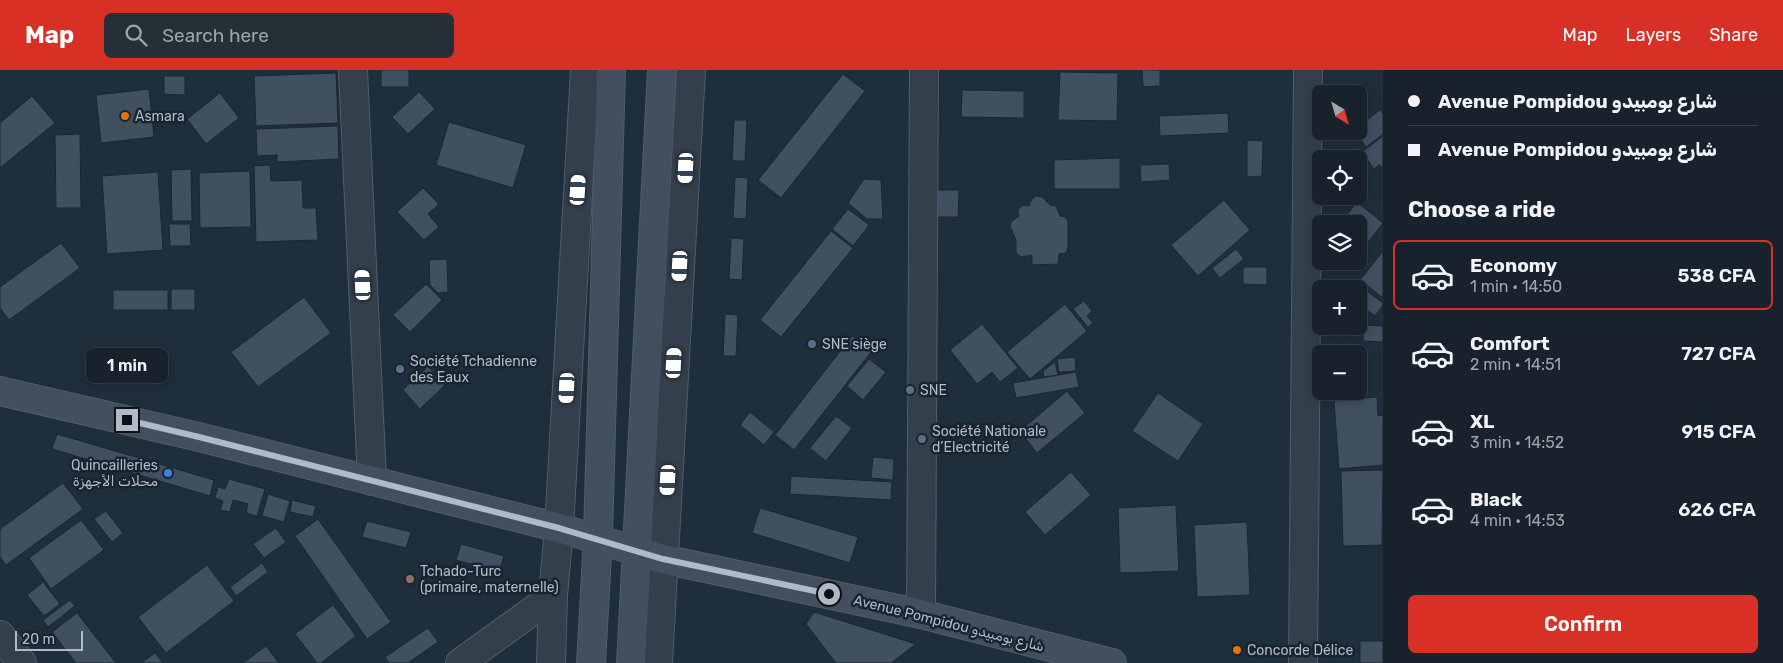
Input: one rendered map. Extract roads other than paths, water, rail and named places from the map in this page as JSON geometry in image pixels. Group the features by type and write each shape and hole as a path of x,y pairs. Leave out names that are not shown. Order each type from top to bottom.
{"main road":[{"path":"591,663 598,538 611,70"},
{"path":"630,663 662,70"},
{"name":"Avenue Pompidou شارع بومبيدو","path":"0,391 199,437 559,528 598,538 663,559 921,614 1105,662"}],"street":[{"path":"354,70 372,481"},
{"path":"551,663 553,596 559,528 585,70"},
{"path":"658,663 691,70"},
{"path":"921,614 924,70"},
{"path":"1302,663 1308,70"},
{"path":"460,663 553,596"},
{"path":"0,635 22,663"}],"place":[{"name":"Asmara","path":"125,116"},
{"name":"SNE siège","path":"812,344"},
{"name":"Société Tchadienne des Eaux","path":"400,369"},
{"name":"SNE","path":"910,390"},
{"name":"Société Nationale d’Electricité","path":"922,439"},
{"name":"Quincailleries محلات الأجهزة","path":"168,473"},
{"name":"Tchado-Turc (primaire, maternelle)","path":"410,579"},
{"name":"Concorde Délice","path":"1237,650"}]}
